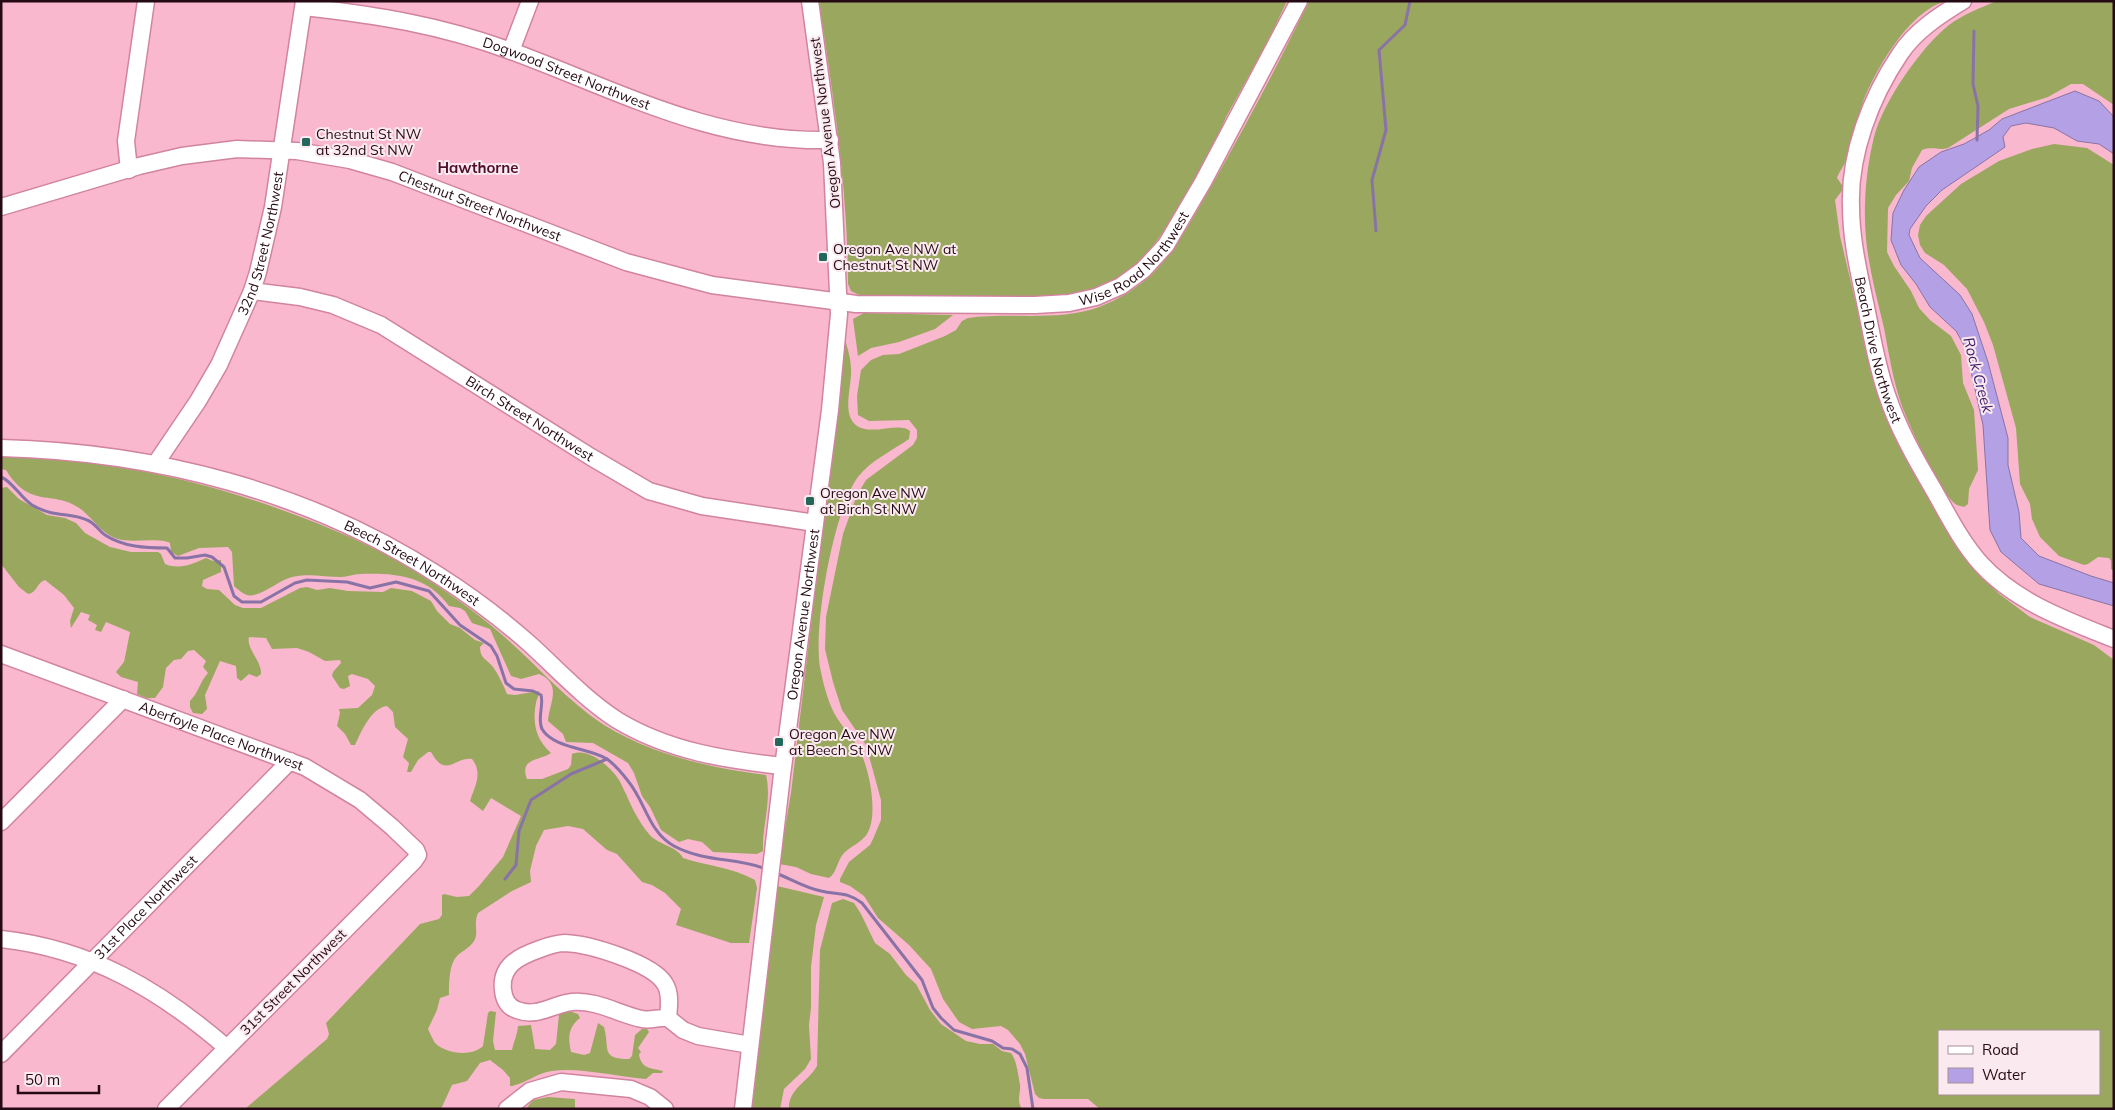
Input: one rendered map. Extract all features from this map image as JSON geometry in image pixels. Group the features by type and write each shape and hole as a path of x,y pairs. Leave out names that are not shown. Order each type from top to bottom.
{"street":[{"path":"129,170 126,141 146,1"},
{"path":"511,51 530,1"},
{"name":"Oregon Avenue Northwest","path":"743,1109 783,766 835,369 839,302 836,211 830,140 810,1"},
{"name":"Wise Road Northwest","path":"839,302 856,304 1052,305 1096,297 1126,283 1150,262 1176,231 1299,1"},
{"name":"Beach Drive Northwest","path":"1963,1 1933,19 1900,53 1874,100 1860,138 1853,168 1850,205 1854,251 1874,346 1887,395 1908,445 1960,535 1980,563 1999,581 2024,598 2061,617 2114,639"},
{"name":"Dogwood Street Northwest","path":"304,4 373,14 462,34 511,51 638,102 697,122 755,135 830,140"},
{"name":"32nd Street Northwest","path":"156,463 212,377 231,340 252,291 268,235 304,4"},
{"name":"Chestnut Street Northwest","path":"1,207 129,170 196,154 237,149 281,150 325,155 385,169 592,250 656,272 728,288 839,302"},
{"name":"Birch Street Northwest","path":"252,291 300,297 333,305 381,325 591,457 649,491 702,506 816,523"},
{"name":"Beech Street Northwest","path":"1,448 71,451 156,463 208,475 265,493 336,520 396,549 440,576 529,644 598,706 629,726 691,752 783,766"},
{"name":"Aberfoyle Place Northwest","path":"1,654 312,770 351,793 392,827 416,850 418,855"},
{"path":"1,822 123,699"},
{"name":"31st Place Northwest","path":"1,1054 94,962 290,761"},
{"name":"31st Street Northwest","path":"166,1109 418,855"},
{"path":"1,939 51,947 94,962 139,983 165,999 227,1048"},
{"path":"668,1018 668,992 664,982 658,976 620,956 582,945 558,944 523,955 513,962 504,977 502,988 506,1002 511,1007 523,1012 536,1012 565,1004 584,1002 607,1007 642,1019 668,1018 683,1030 698,1036 750,1045"},
{"path":"508,1109 530,1091 561,1082 636,1091 650,1097 664,1109"}],"green space":[{"path":"819,1 1287,1 1267,43 1226,117 1215,143 1168,225 1151,249 1133,267 1117,279 1083,293 1049,297 872,297 859,295 851,291 848,284 843,177"},
{"path":"1309,1 1946,1 1932,7 1919,16 1895,43 1876,74 1863,102 1847,158 1837,178 1844,188 1835,200 1840,236 1873,377 1894,436 1921,486 1965,557 1998,593 2030,617 2094,645 2114,660 2114,1109 1100,1109 1088,1099 1039,1098 1035,1094 1025,1054 1020,1044 1008,1030 1001,1026 972,1029 959,1022 943,999 931,969 909,945 878,918 864,896 850,886 840,882 849,862 870,845 873,839 881,820 881,800 866,745 842,710 833,682 825,649 826,617 843,534 857,495 866,480 913,445 917,438 917,430 909,420 869,421 858,415 857,396 861,370 871,360 883,355 899,354 945,336 956,330 962,321 968,318 1083,312 1099,307 1128,293 1153,273 1185,231 1274,71"},
{"path":"1997,1 2114,1 2114,105 2083,84 2071,84 2048,97 2009,109 1948,148 1922,150 1912,168 1909,181 1896,195 1888,208 1887,252 1919,308 1930,320 1951,336 1961,355 1963,383 1974,410 1978,470 1969,489 1968,504 1964,507 1957,505 1950,499 1934,475 1911,428 1899,397 1869,261 1865,226 1866,188 1874,137 1886,108 1904,76 1927,47 1949,25"},
{"path":"2054,144 2087,148 2114,165 2114,571 2111,569 2109,558 2098,557 2084,565 2059,556 2040,537 2032,519 2030,504 2020,484 2016,428 1993,345 1984,322 1967,289 1944,265 1925,253 1920,245 1918,235 1920,225 1926,216 1961,184 1999,161 2032,149"},
{"path":"864,313 953,315 935,329 899,342 871,348 858,356 853,319"},
{"path":"845,340 851,366 848,408 852,421 863,429 900,427 910,431 909,439 875,461 858,477 849,493 841,515 827,572 819,630 821,672 827,696 834,713 857,745 863,757 869,779 872,804 871,826 867,834 844,853 834,873 829,878 811,874 796,867 779,864 791,793"},
{"path":"1,457 40,458 116,467 154,473 191,482 228,492 301,517 335,530 383,553 415,571 480,616 566,695 604,725 642,744 682,759 766,775 768,794 763,851 757,854 713,852 702,842 688,839 679,842 661,830 650,807 642,796 634,773 628,763 593,743 566,742 563,734 548,721 553,695 551,683 539,674 521,679 511,676 490,629 472,623 465,611 449,606 440,596 420,582 385,574 357,574 346,577 304,575 287,579 259,594 248,595 234,586 232,552 228,547 199,548 178,556 171,552 170,543 168,542 118,539 103,530 82,510 72,504 62,500 34,495 24,490 15,483 6,470 1,469"},
{"path":"7,487 19,499 47,515 65,518 76,523 85,533 110,547 131,552 158,552 161,554 165,564 171,566 191,564 206,558 213,561 221,560 221,572 203,580 202,586 207,589 219,590 235,605 243,608 261,608 300,588 307,587 317,590 330,588 348,591 383,592 391,588 412,591 431,601 437,611 450,624 460,628 475,640 484,643 480,647 481,654 495,670 507,694 515,695 539,691 535,710 536,731 542,743 551,753 528,764 525,772 527,779 542,779 568,769 571,765 572,754 578,752 591,755 608,767 617,777 633,810 653,838 676,851 683,858 728,869 755,880 757,888 749,943 731,943 676,925 681,909 665,893 652,885 642,882 617,854 607,850 583,829 568,826 544,830 536,846 530,871 531,882 512,891 478,913 475,939 454,960 450,974 449,995 440,998 437,1010 428,1029 435,1043 440,1047 452,1052 472,1052 483,1046 488,1013 490,1011 496,1012 493,1041 495,1050 512,1050 518,1026 531,1025 535,1049 550,1050 556,1044 560,1012 569,1011 578,1014 580,1018 571,1029 569,1042 571,1052 584,1055 590,1053 598,1023 604,1027 610,1055 620,1059 629,1059 632,1056 635,1035 642,1029 647,1029 649,1032 638,1048 641,1052 639,1054 640,1059 644,1065 663,1071 662,1073 653,1073 646,1079 587,1071 563,1070 541,1074 517,1085 510,1086 510,1078 490,1060 480,1063 467,1081 452,1085 441,1109 245,1109 327,1039 329,1034 326,1023 420,924 439,919 442,915 442,895 469,896 479,886 503,857 521,816 491,798 483,811 470,801 478,774 472,759 466,759 446,766 436,760 431,752 428,752 418,760 411,772 407,772 409,763 403,757 408,739 395,727 393,712 387,706 376,711 371,716 355,745 351,745 345,734 337,726 339,709 358,708 372,695 375,686 368,679 352,674 348,676 350,686 344,689 340,688 332,676 341,663 340,660 325,661 297,648 272,649 266,638 249,637 250,646 261,669 261,674 257,677 249,674 241,681 237,678 236,666 220,661 205,695 207,709 202,714 193,713 190,701 208,673 203,667 206,661 194,650 188,651 181,659 174,660 166,668 163,687 155,698 146,698 137,694 138,682 121,677 116,672 124,662 130,632 106,622 101,632 95,630 97,625 88,620 90,615 81,612 71,628 70,621 74,608 64,595 45,580 33,592 28,594 19,587 1,564 1,488"},
{"path":"777,886 824,897 816,925 811,967 809,1025 811,1059 805,1069 784,1089 780,1109 750,1109"},
{"path":"843,899 854,903 875,943 890,954 906,975 916,984 930,1010 941,1024 966,1041 993,1044 1002,1051 1011,1053 1018,1072 1020,1085 1019,1103 1022,1109 789,1109 795,1091 817,1066 820,950 832,903"},
{"path":"548,1097 575,1099 575,1109 526,1109 533,1100"}],"water":[{"name":"Rock Creek","path":"2075,91 2099,101 2114,117 2114,154 2099,144 2077,141 2054,128 2026,123 2011,126 2003,137 2005,147 1942,190 1926,206 1910,229 1909,235 1920,258 1960,295 1972,314 1988,362 2008,438 2008,465 2019,512 2021,538 2039,556 2114,583 2114,606 2039,584 2001,552 1990,530 1983,425 1969,354 1956,331 1930,307 1916,284 1901,265 1891,240 1893,213 1904,190 1919,167 1941,152 1964,144 1989,130 2002,119"}],"waterway":[{"path":"1376,231 1372,180 1386,130 1379,50 1405,25 1410,1"},
{"path":"1974,31 1973,84 1978,106 1977,140"},
{"path":"1,477 9,482 32,505 47,512 74,516 90,521 105,535 119,542 143,547 167,548 175,558 205,555 212,557 224,567 234,596 242,602 261,602 295,583 307,580 347,582 370,588 396,582 429,591 460,625 491,646 497,656 506,683 514,689 533,691 541,695 541,725 547,735 563,744 599,755 607,759 618,769 634,789 653,825 666,840 674,846 698,855 755,865 766,869"},
{"path":"505,879 516,865 519,831 531,800 571,774 607,759"},
{"path":"776,873 809,888 846,895 862,903 922,980 933,1008 941,1018 954,1030 992,1041 1003,1048 1012,1049 1020,1054 1027,1068 1033,1109"}],"place":[{"name":"Chestnut St NW at 32nd St NW","path":"306,142"},
{"name":"Oregon Ave NW at Chestnut St NW","path":"823,257"},
{"name":"Oregon Ave NW at Birch St NW","path":"810,501"},
{"name":"Oregon Ave NW at Beech St NW","path":"779,742"}],"district":[{"name":"Hawthorne","path":"478,168"}]}
